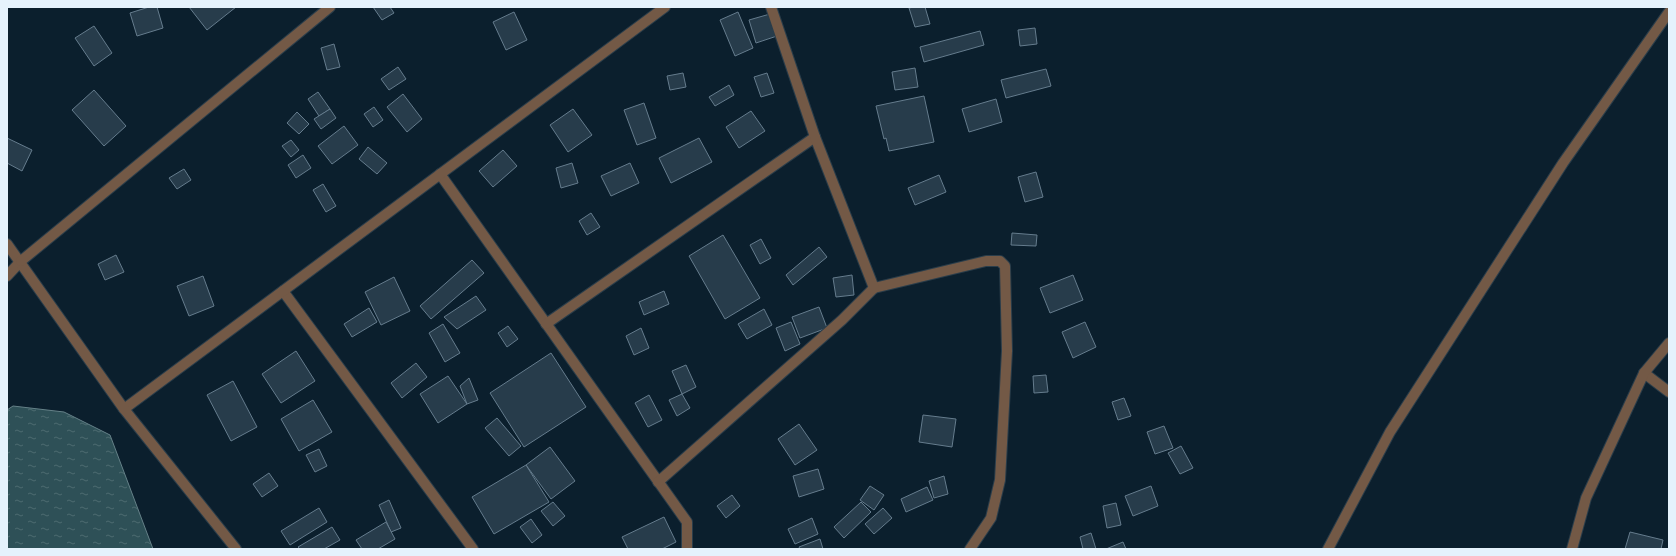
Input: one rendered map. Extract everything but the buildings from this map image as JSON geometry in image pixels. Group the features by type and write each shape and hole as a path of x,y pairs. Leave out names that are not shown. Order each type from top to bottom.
{"street":[{"path":"7,276 21,261 330,7"},
{"path":"124,409 665,7"},
{"path":"770,7 815,137 874,288"},
{"path":"1328,549 1390,432 1563,163 1669,12"},
{"path":"546,324 815,137"},
{"path":"440,174 687,522 687,549"},
{"path":"7,244 21,261 124,409 236,549"},
{"path":"658,482 842,320 874,288 986,261 1000,261 1005,266 1007,351 1000,480 991,518 970,549"},
{"path":"283,291 473,549"},
{"path":"1572,549 1586,498 1644,373 1669,343"},
{"path":"1644,373 1669,392"}],"water":[{"path":"13,406 64,412 110,435 153,549 7,549 7,410"}]}
